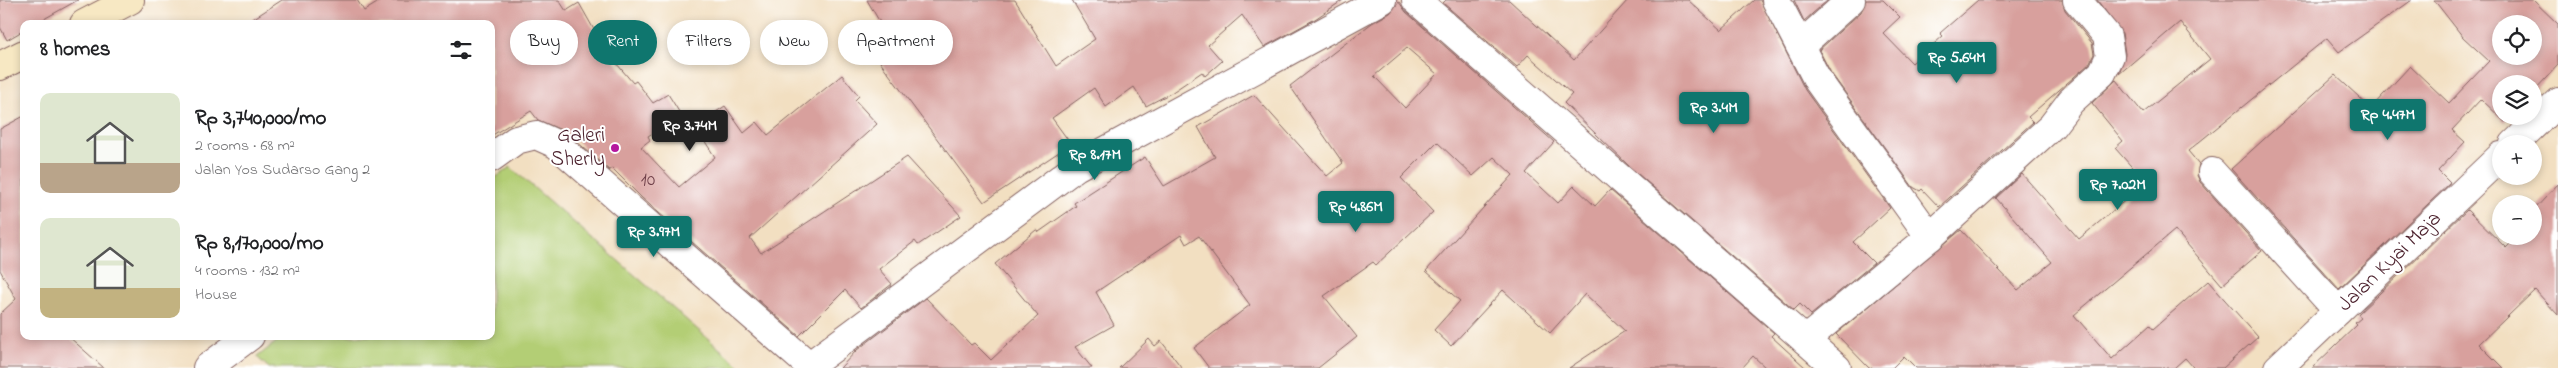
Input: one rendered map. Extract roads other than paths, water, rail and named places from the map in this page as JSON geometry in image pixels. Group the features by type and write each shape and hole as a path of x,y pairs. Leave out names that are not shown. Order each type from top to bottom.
{"main road":[{"path":"92,20 130,0"},
{"path":"0,66 20,56"}],"street":[{"path":"495,155 516,140 536,135 556,144 811,367 1076,167 1382,0"},
{"path":"1416,0 1837,368"},
{"path":"1776,0 1818,81 1930,237"},
{"path":"1800,46 1851,0"},
{"path":"1805,340 1930,237 2052,126 2071,101 2102,73 2110,56 2107,36 2077,0"},
{"path":"2523,135 2558,102"},
{"name":"Jalan Kyai Maja","path":"2278,368 2492,165"},
{"path":"2212,172 2338,312"},
{"path":"207,368 245,340"}],"place":[{"name":"Galeri Sherly","path":"615,148"}]}
